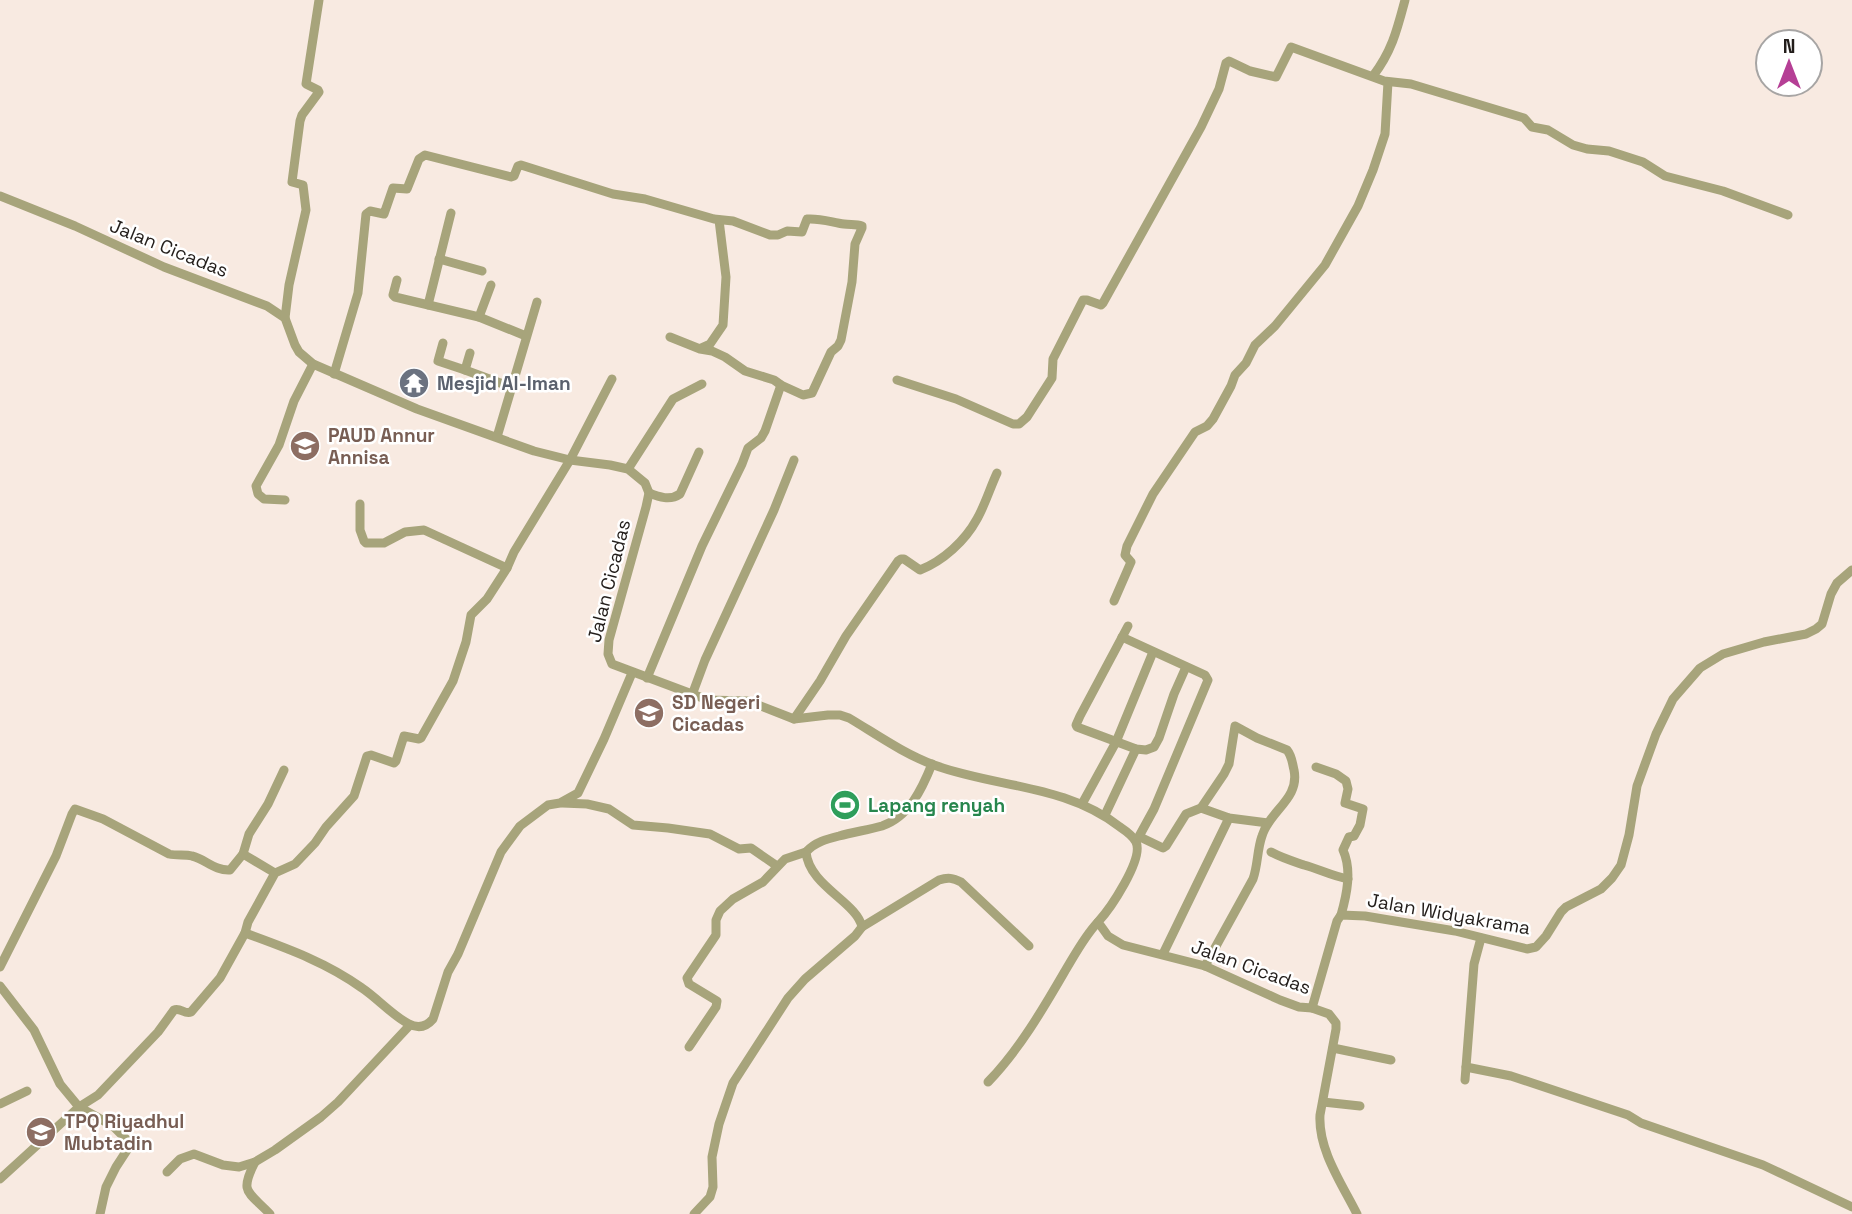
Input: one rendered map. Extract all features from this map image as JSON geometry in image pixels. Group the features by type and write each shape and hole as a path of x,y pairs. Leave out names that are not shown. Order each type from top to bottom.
{"street":[{"path":"319,0 306,84 319,92 300,121 292,182 303,185 306,210 289,285 285,318 299,352 313,364 417,409 534,451 628,470 645,483 649,493 668,498 680,494 699,452"},
{"path":"1373,76 1386,58 1405,0"},
{"path":"897,380 956,399 1013,424 1023,422 1052,378 1053,359 1083,300 1101,305 1103,303 1201,127 1219,89 1227,62 1276,77 1292,46 1388,82 1411,84 1524,118 1532,127 1548,130 1573,145 1609,151 1643,162 1665,176 1723,191 1788,215"},
{"path":"1114,601 1131,562 1125,555 1127,546 1153,494 1195,432 1207,426 1213,419 1235,375 1246,363 1255,345 1275,326 1325,265 1358,206 1385,134 1388,82"},
{"path":"334,374 358,293 366,214 370,211 384,214 393,188 407,189 419,159 425,155 511,177 521,165 613,194 645,199 719,220 733,221 770,235 787,231 802,232 807,219 862,226 855,244 852,282 841,340 831,352 812,393 803,395 774,380 745,371 712,351 670,337"},
{"name":"Jalan Cicadas","path":"0,197 75,226 164,267 267,306 285,318"},
{"path":"428,305 451,214"},
{"path":"700,349 710,344 723,325 726,277 719,220"},
{"path":"439,259 482,271"},
{"path":"397,279 393,296 480,317 526,336"},
{"path":"480,317 491,285"},
{"path":"497,437 537,302"},
{"path":"443,343 438,361 511,387"},
{"path":"465,370 470,353"},
{"path":"285,499 264,499 258,494 256,486 279,445 294,401 313,364"},
{"path":"0,1179 79,1107 98,1095 158,1032 176,1008 191,1012 220,978 275,873 295,864 354,796 367,756 394,763 404,736 421,738 453,681 466,642 471,615 487,599 507,568 570,460 612,379"},
{"path":"628,470 673,399 702,384"},
{"path":"647,678 702,546 748,448 761,438 765,431 781,385"},
{"path":"692,695 705,660 774,510 793,460"},
{"path":"794,719 846,636 898,561 904,559 920,570 939,561 954,548 978,519 997,473"},
{"name":"Jalan Cicadas","path":"649,493 609,640 608,654 611,664 708,700 748,701 794,719 840,715 932,764 1082,804 1105,815 1138,839"},
{"path":"360,505 360,530 366,543 384,543 404,532 424,530 507,568"},
{"name":"Jalan Widyakrama","path":"1312,1008 1341,915 1364,916 1455,931 1527,949 1536,947 1566,907 1601,889 1621,865 1637,786 1656,734 1673,699 1700,668 1723,654 1764,642 1807,634 1816,629 1822,624 1837,583 1852,570"},
{"path":"1128,626 1076,725 1080,729 1136,749 1154,747 1186,667"},
{"path":"988,1082 1005,1065 1082,942 1106,913 1132,868 1138,854 1138,839 1154,809 1207,685 1207,677 1122,637"},
{"path":"1082,804 1116,742 1153,652"},
{"path":"560,803 578,793 632,673"},
{"path":"1138,839 1163,848 1186,814 1201,808 1229,764 1234,727 1237,726 1257,738 1287,750 1296,777 1294,786 1268,822 1262,835 1253,879 1205,966"},
{"path":"1105,815 1136,749"},
{"path":"689,1047 717,1002 687,980 716,935 716,920 720,911 733,899 763,881 777,866 792,856 806,852 817,843 884,826 899,816 922,789 932,764"},
{"path":"1316,767 1336,774 1346,781 1348,789 1345,803 1363,809 1360,825 1354,836 1349,837 1343,850 1348,879 1341,915"},
{"path":"0,967 56,856 75,808 103,819 169,854 190,855 221,870 230,870 243,854 249,834 268,804 284,770"},
{"path":"245,933 296,951 329,967 363,988 410,1025 422,1027 433,1019 448,972 501,852 520,827 548,805 587,804 609,809 633,825 710,834 739,849 751,848 777,866"},
{"path":"1201,808 1229,818 1268,822"},
{"path":"1163,954 1229,818"},
{"path":"806,852 809,866 828,890 849,907 862,926"},
{"path":"1271,852 1288,861 1348,879"},
{"path":"243,854 275,873"},
{"path":"694,1214 710,1197 713,1187 712,1157 719,1124 733,1083 788,998 805,979 855,936 862,926 939,880 954,878 961,881 1029,946"},
{"name":"Jalan Cicadas","path":"1098,922 1108,936 1123,945 1205,966 1280,1000 1299,1007 1312,1008 1333,1018 1336,1029 1320,1127 1322,1139 1357,1214"},
{"path":"1465,1080 1474,964 1481,938"},
{"path":"0,986 34,1030 60,1084 79,1107 113,1126 131,1144 106,1187 100,1214"},
{"path":"167,1172 180,1158 194,1154 223,1165 239,1167 255,1162 275,1150 321,1117 410,1025"},
{"path":"1333,1048 1391,1060"},
{"path":"1466,1067 1511,1076 1628,1115 1641,1123 1763,1165 1852,1207"},
{"path":"0,1104 27,1091"},
{"path":"1323,1102 1360,1106"},
{"path":"255,1162 248,1174 247,1190 270,1214"}],"place":[{"name":"Mesjid Al-Iman","path":"414,383"},
{"name":"PAUD Annur Annisa","path":"305,446"},
{"name":"SD Negeri Cicadas","path":"649,713"},
{"name":"Lapang renyah","path":"845,805"},
{"name":"TPQ Riyadhul Mubtadin","path":"41,1132"}]}
